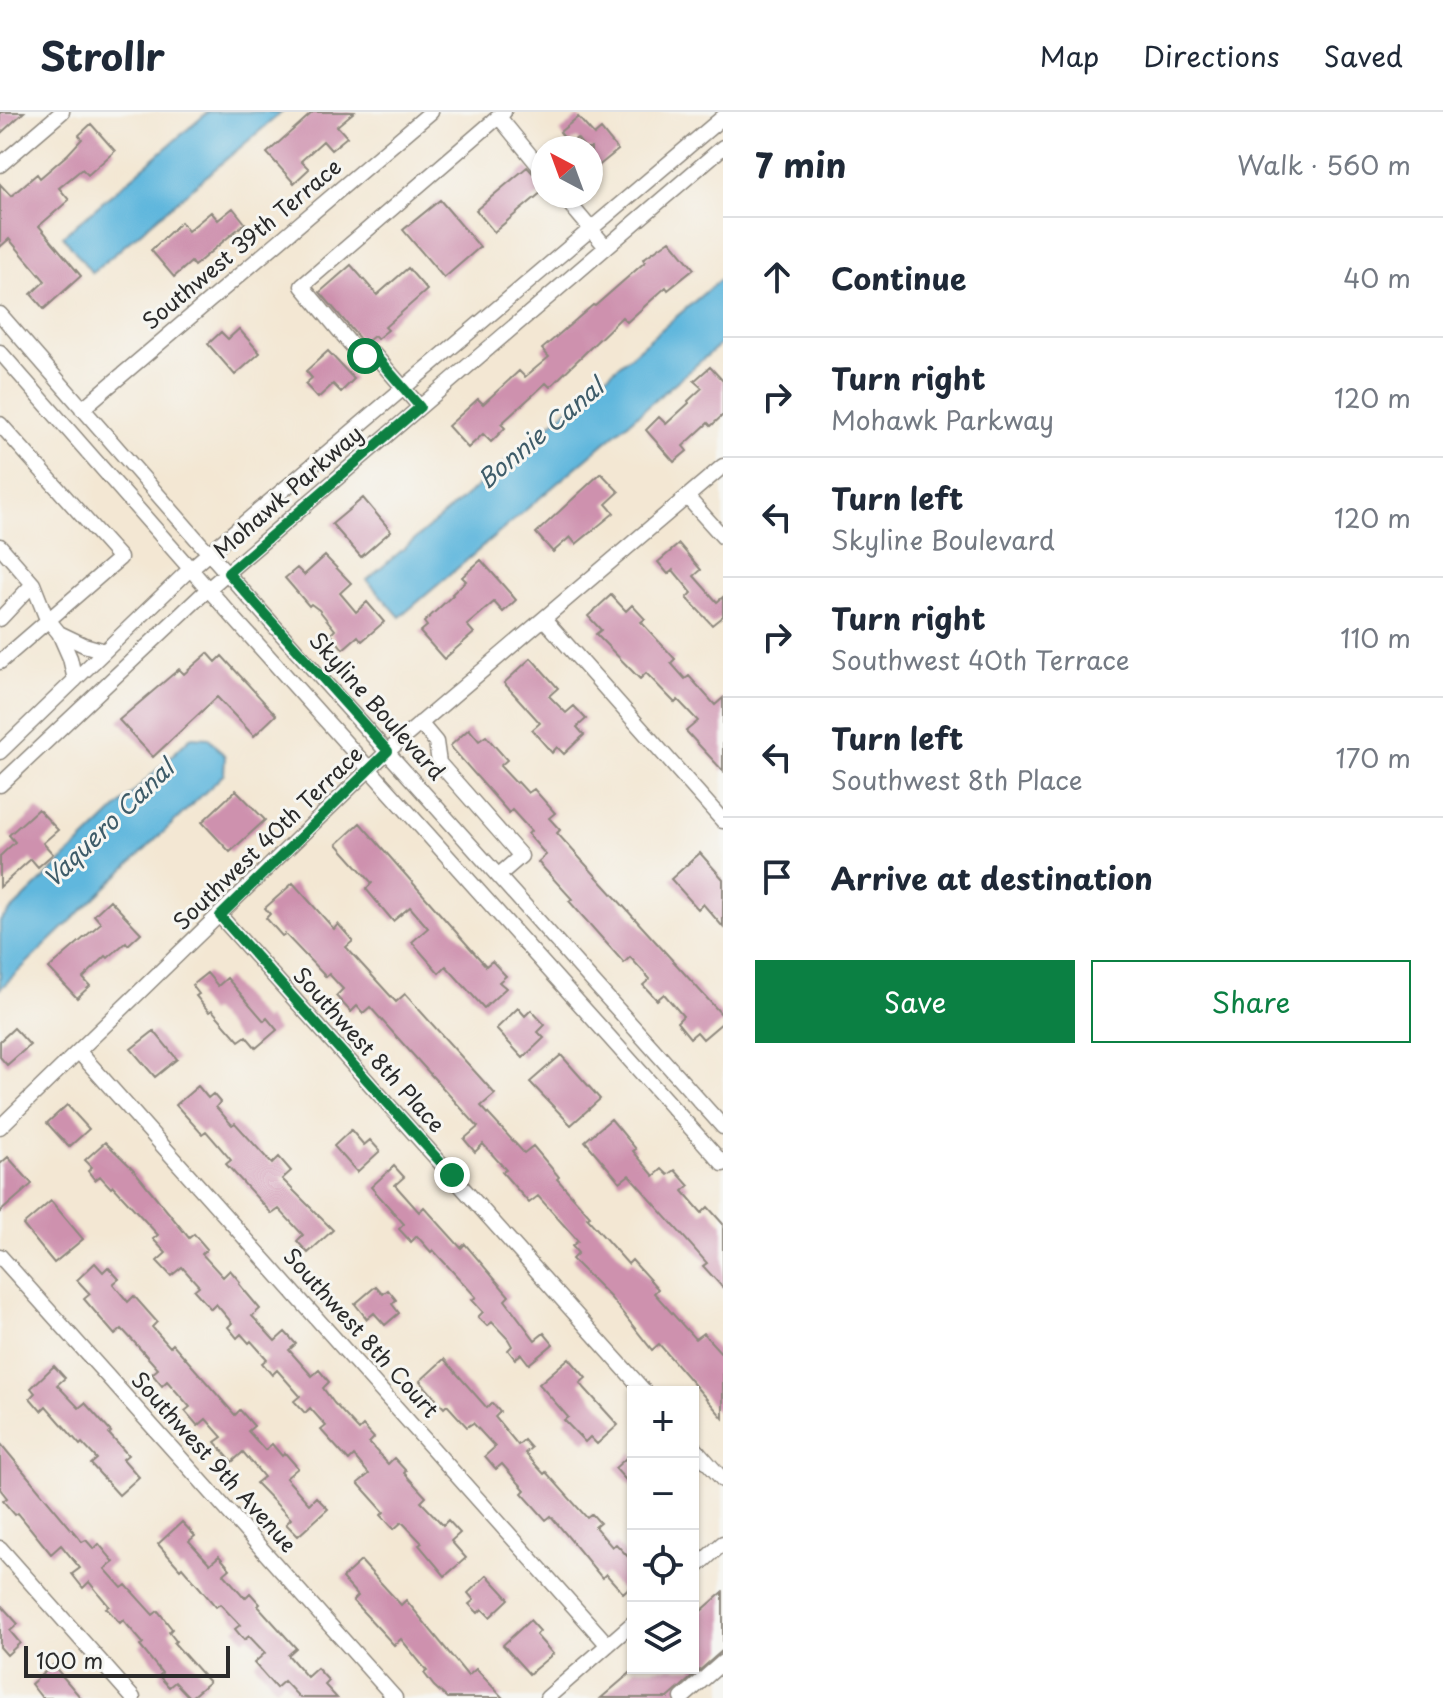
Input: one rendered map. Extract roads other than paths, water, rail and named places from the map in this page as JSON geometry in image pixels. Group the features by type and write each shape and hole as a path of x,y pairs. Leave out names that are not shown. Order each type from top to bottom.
{"street":[{"path":"0,165 62,112"},
{"name":"Southwest 39th Terrace","path":"82,409 431,112"},
{"path":"420,407 373,353 365,356 358,353 302,286 502,114 531,154"},
{"name":"Mohawk Parkway","path":"0,752 190,569 723,117"},
{"name":"Mohawk Parkway","path":"0,785 208,589 723,147"},
{"path":"573,208 606,247"},
{"name":"Skyline Boulevard","path":"0,314 723,1127"},
{"path":"0,339 12,328"},
{"path":"0,352 190,569 723,1164"},
{"path":"0,424 120,558 54,627 0,662"},
{"name":"Southwest 40th Terrace","path":"0,1127 388,751 723,466"},
{"path":"687,497 723,537"},
{"path":"0,546 33,584 70,658 75,680"},
{"path":"0,619 33,584"},
{"path":"544,619 723,821"},
{"path":"54,627 84,645 105,651"},
{"path":"420,723 436,742 439,763 521,856 499,875"},
{"name":"Southwest 8th Place","path":"220,916 640,1386"},
{"name":"Southwest 8th Court","path":"79,1052 608,1645"},
{"name":"Southwest 9th Avenue","path":"0,1256 395,1698"},
{"path":"699,1453 723,1480"},
{"path":"699,1565 723,1543"},
{"path":"0,1548 133,1698"},
{"path":"547,1698 627,1628"},
{"path":"682,1698 723,1662"}],"water":[{"path":"208,112 282,112 92,273 63,236"},
{"name":"Bonnie Canal","path":"723,277 723,342 400,617 367,580"},
{"name":"Vaquero Canal","path":"191,737 209,738 225,756 224,774 0,989 0,921"}]}
